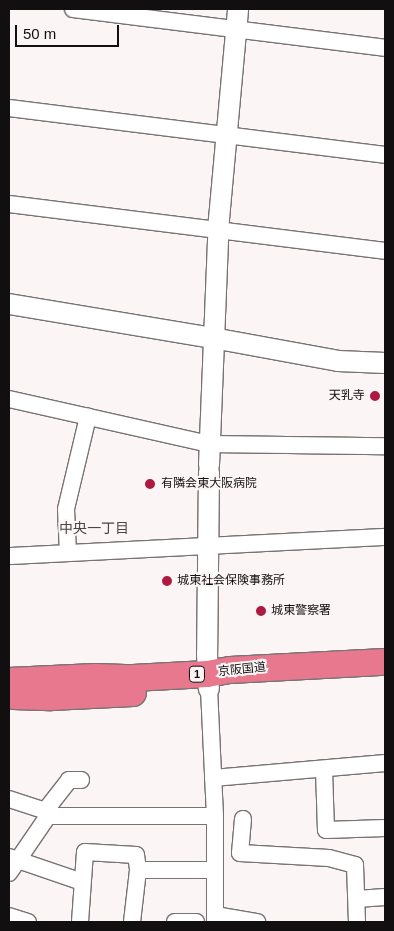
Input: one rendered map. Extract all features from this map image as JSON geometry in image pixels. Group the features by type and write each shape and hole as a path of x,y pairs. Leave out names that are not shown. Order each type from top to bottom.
{"highway":[{"name":"京阪国道","path":"9,696 51,697 208,681 230,670 385,662"},
{"name":"京阪国道","path":"9,681 208,681 231,685 296,681 385,680"}],"street":[{"path":"73,9 385,48"},
{"path":"238,9 219,229 213,338 207,545 208,681 215,816 215,918 257,922"},
{"path":"9,108 385,155"},
{"path":"9,204 219,229 385,252"},
{"path":"9,304 338,361 385,363"},
{"path":"9,400 209,444 385,446"},
{"path":"68,553 66,509 88,417"},
{"path":"9,556 385,537"},
{"path":"213,778 324,770 385,763"},
{"path":"324,770 327,858"},
{"path":"81,780 69,780 12,864 82,882"},
{"path":"9,799 47,814 215,816"},
{"path":"243,819 240,853 327,858 355,865 358,922"},
{"path":"326,830 385,828"},
{"path":"80,922 85,852 136,855 138,870 132,922"},
{"path":"138,870 215,870"},
{"path":"357,899 385,897"},
{"path":"9,916 28,922"},
{"path":"175,922 196,922"}],"place":[{"name":"天乳寺","path":"375,396"},
{"name":"有隣会東大阪病院","path":"150,484"},
{"name":"城東社会保険事務所","path":"167,581"},
{"name":"城東警察署","path":"261,611"}],"district":[{"name":"中央一丁目","path":"94,528"}]}
